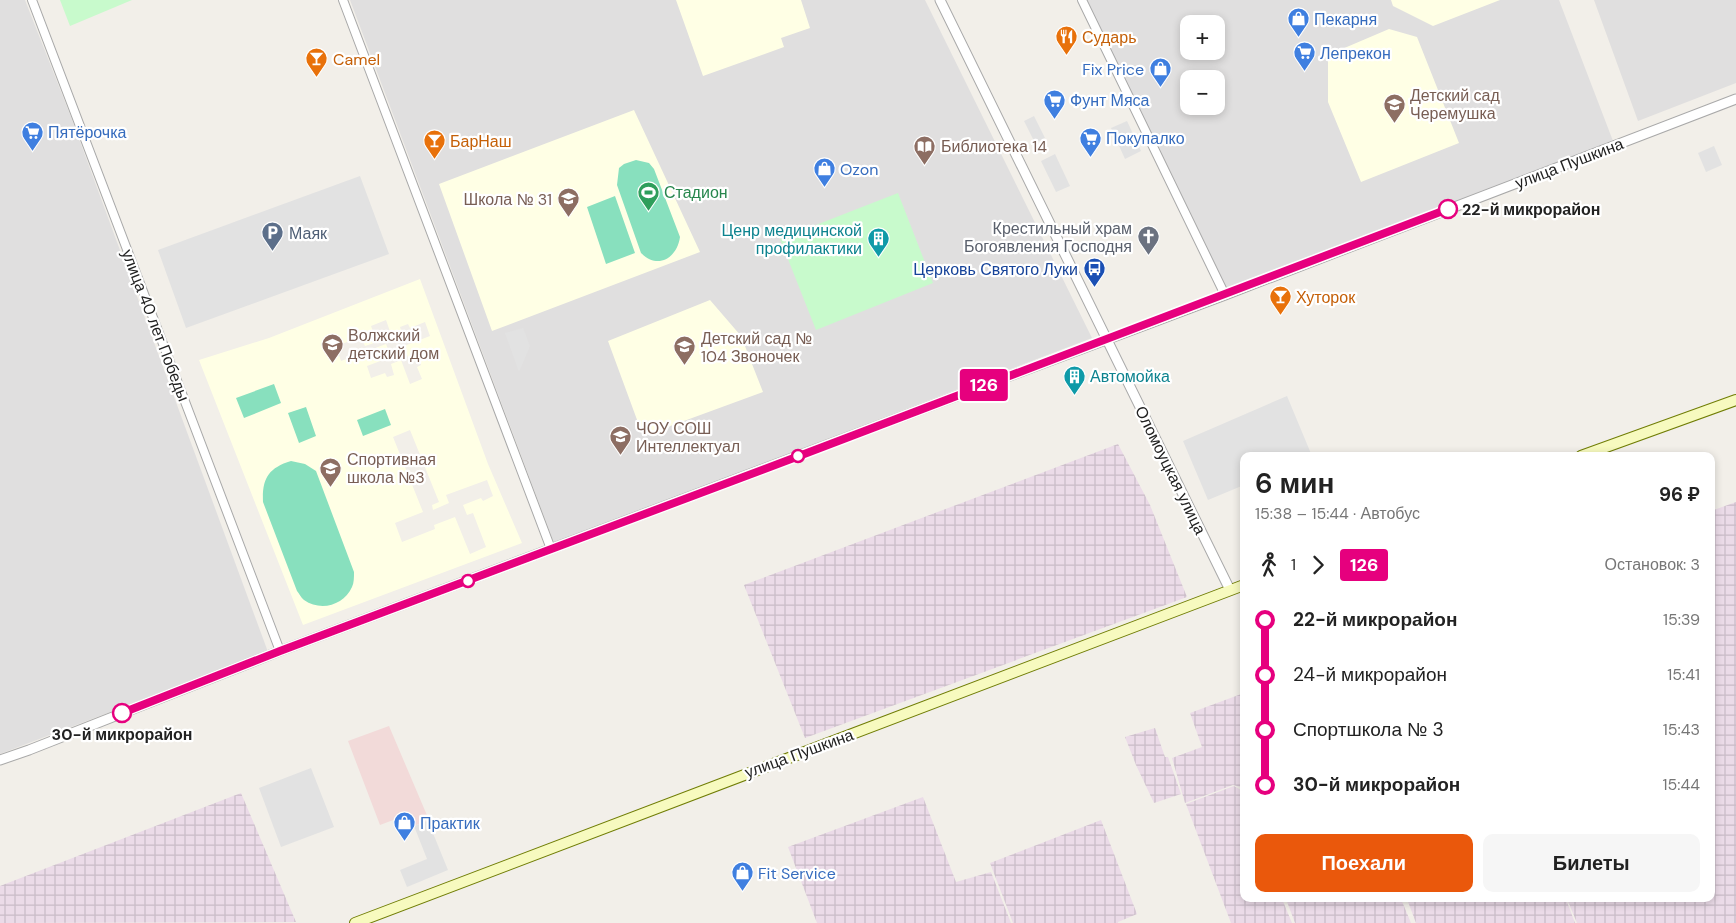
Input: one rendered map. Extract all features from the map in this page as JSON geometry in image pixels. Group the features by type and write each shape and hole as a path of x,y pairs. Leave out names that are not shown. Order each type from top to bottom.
{"main road":[{"path":"1592,452 1736,400"},
{"name":"улица Пушкина","path":"355,923 1240,586"}],"street":[{"name":"улица 40 лет Победы","path":"32,0 280,651"},
{"path":"343,0 551,549"},
{"name":"Оломоуцкая улица","path":"940,0 1230,590"},
{"path":"1082,0 1225,295"},
{"name":"улица Пушкина","path":"0,760 280,651 1225,295 1736,99"}],"shaded area":[{"path":"0,0 25,0 71,117 268,652 0,754"},
{"path":"350,0 925,0 1092,338 554,543"},
{"path":"676,0 801,0 810,28 781,38 784,47 703,76"},
{"path":"1082,0 1559,0 1613,141 1227,291"},
{"path":"1391,0 1500,0 1433,26 1393,6"},
{"path":"1594,0 1736,0 1736,83 1638,121"},
{"name":"Детский сад Черемушка","path":"1389,29 1417,37 1459,143 1361,182 1328,102 1328,55"},
{"name":"Школа № 31","path":"634,110 700,252 492,331 439,184"},
{"path":"1034,116 1045,138 1035,143 1024,121"},
{"path":"1127,121 1141,151 1125,159 1111,128"},
{"path":"1714,146 1722,165 1706,172 1698,153"},
{"path":"1055,154 1070,186 1056,192 1041,161"},
{"name":"Маяк","path":"360,176 389,254 186,328 158,250"},
{"name":"Спортивная школа №3","path":"420,279 488,464 522,543 303,625 199,360 269,338","holes":["386,320 393,340 403,336 400,327 408,324 410,328 425,322 430,336 404,346 409,360 418,357 421,365 417,367 422,379 410,384 401,360 391,364 394,375 387,377 385,373 371,378 367,366 391,357 386,344 341,361 336,346 361,337 365,346 377,342 371,326","410,430 439,502 432,505 433,510 449,503 446,495 487,480 493,496 483,501 481,498 463,505 467,515 473,513 486,547 470,554 455,517 434,525 435,529 402,542 395,523 423,512 393,437"]},
{"name":"Детский сад № 104 Звоночек","path":"710,300 741,336 763,392 643,436 608,341"},
{"path":"523,328 530,346 519,372 505,333"},
{"path":"1287,396 1310,452 1240,452 1240,487 1208,500 1183,441"},
{"path":"1118,444 1150,505 1187,597 805,738 744,585"},
{"path":"1736,502 1736,923 1577,923 1568,902 1715,902 1715,510"},
{"path":"1240,694 1240,787 1233,785 1185,803 1172,758 1202,747 1190,713"},
{"path":"389,726 429,820 414,826 409,814 380,825 348,741"},
{"path":"1155,728 1181,794 1154,803 1125,737"},
{"path":"311,768 334,827 281,847 259,788"},
{"path":"1234,786 1240,789 1240,902 1283,902 1292,923 1231,923 1186,804"},
{"path":"241,793 296,922 0,923 0,886"},
{"path":"923,797 956,882 991,872 1011,923 817,923 788,847"},
{"path":"1101,820 1137,914 1118,923 1013,923 990,863"},
{"path":"428,821 448,870 407,887 400,870 427,859 414,826"},
{"path":"1287,902 1402,902 1411,923 1295,923"},
{"path":"1408,902 1567,902 1575,923 1416,923"}],"green space":[{"path":"60,0 132,0 70,26"},
{"name":"Стадион","path":"636,160 649,163 654,169 680,237 671,256 660,261 654,261 641,253 617,185 619,168"},
{"path":"898,193 933,283 816,330 780,239"},
{"path":"615,196 635,253 606,264 587,207"},
{"path":"274,384 281,403 244,418 236,398"},
{"path":"306,407 316,436 299,443 288,413"},
{"path":"385,409 391,425 363,436 357,420"},
{"path":"291,461 305,464 316,471 354,572 353,584 348,593 344,598 331,605 318,606 311,604 303,599 297,591 263,502 265,481 268,476 277,467"}],"bus line":[{"name":"126","path":"122,713 280,651 1225,295 1448,209"}],"place":[{"name":"Пекарня","path":"1298,38"},
{"name":"Сударь","path":"1066,56"},
{"name":"Лепрекон","path":"1304,72"},
{"name":"Camel","path":"317,78"},
{"name":"Fix Price","path":"1160,88"},
{"name":"Фунт Мяса","path":"1054,119"},
{"name":"Детский сад Черемушка","path":"1394,123"},
{"name":"Пятёрочка","path":"32,151"},
{"name":"Покупалко","path":"1090,157"},
{"name":"БарНаш","path":"434,160"},
{"name":"Библиотека 14","path":"925,165"},
{"name":"Ozon","path":"824,188"},
{"name":"22-й микрорайон","path":"1448,209"},
{"name":"Стадион","path":"648,211"},
{"name":"Школа № 31","path":"568,218"},
{"name":"Маяк","path":"273,252"},
{"name":"Крестильный храм Богоявления Господня","path":"1148,256"},
{"name":"Ценр медицинской профилактики","path":"878,258"},
{"name":"Церковь Святого Луки","path":"1094,288"},
{"name":"Хуторок","path":"1280,316"},
{"name":"Волжский детский дом","path":"332,363"},
{"name":"Детский сад № 104 Звоночек","path":"685,366"},
{"name":"Автомойка","path":"1074,395"},
{"name":"ЧОУ СОШ Интеллектуал","path":"620,456"},
{"name":"Спортивная школа №3","path":"331,487"},
{"name":"30-й микрорайон","path":"122,713"},
{"name":"Практик","path":"404,842"},
{"name":"Fit Service","path":"742,892"}]}
